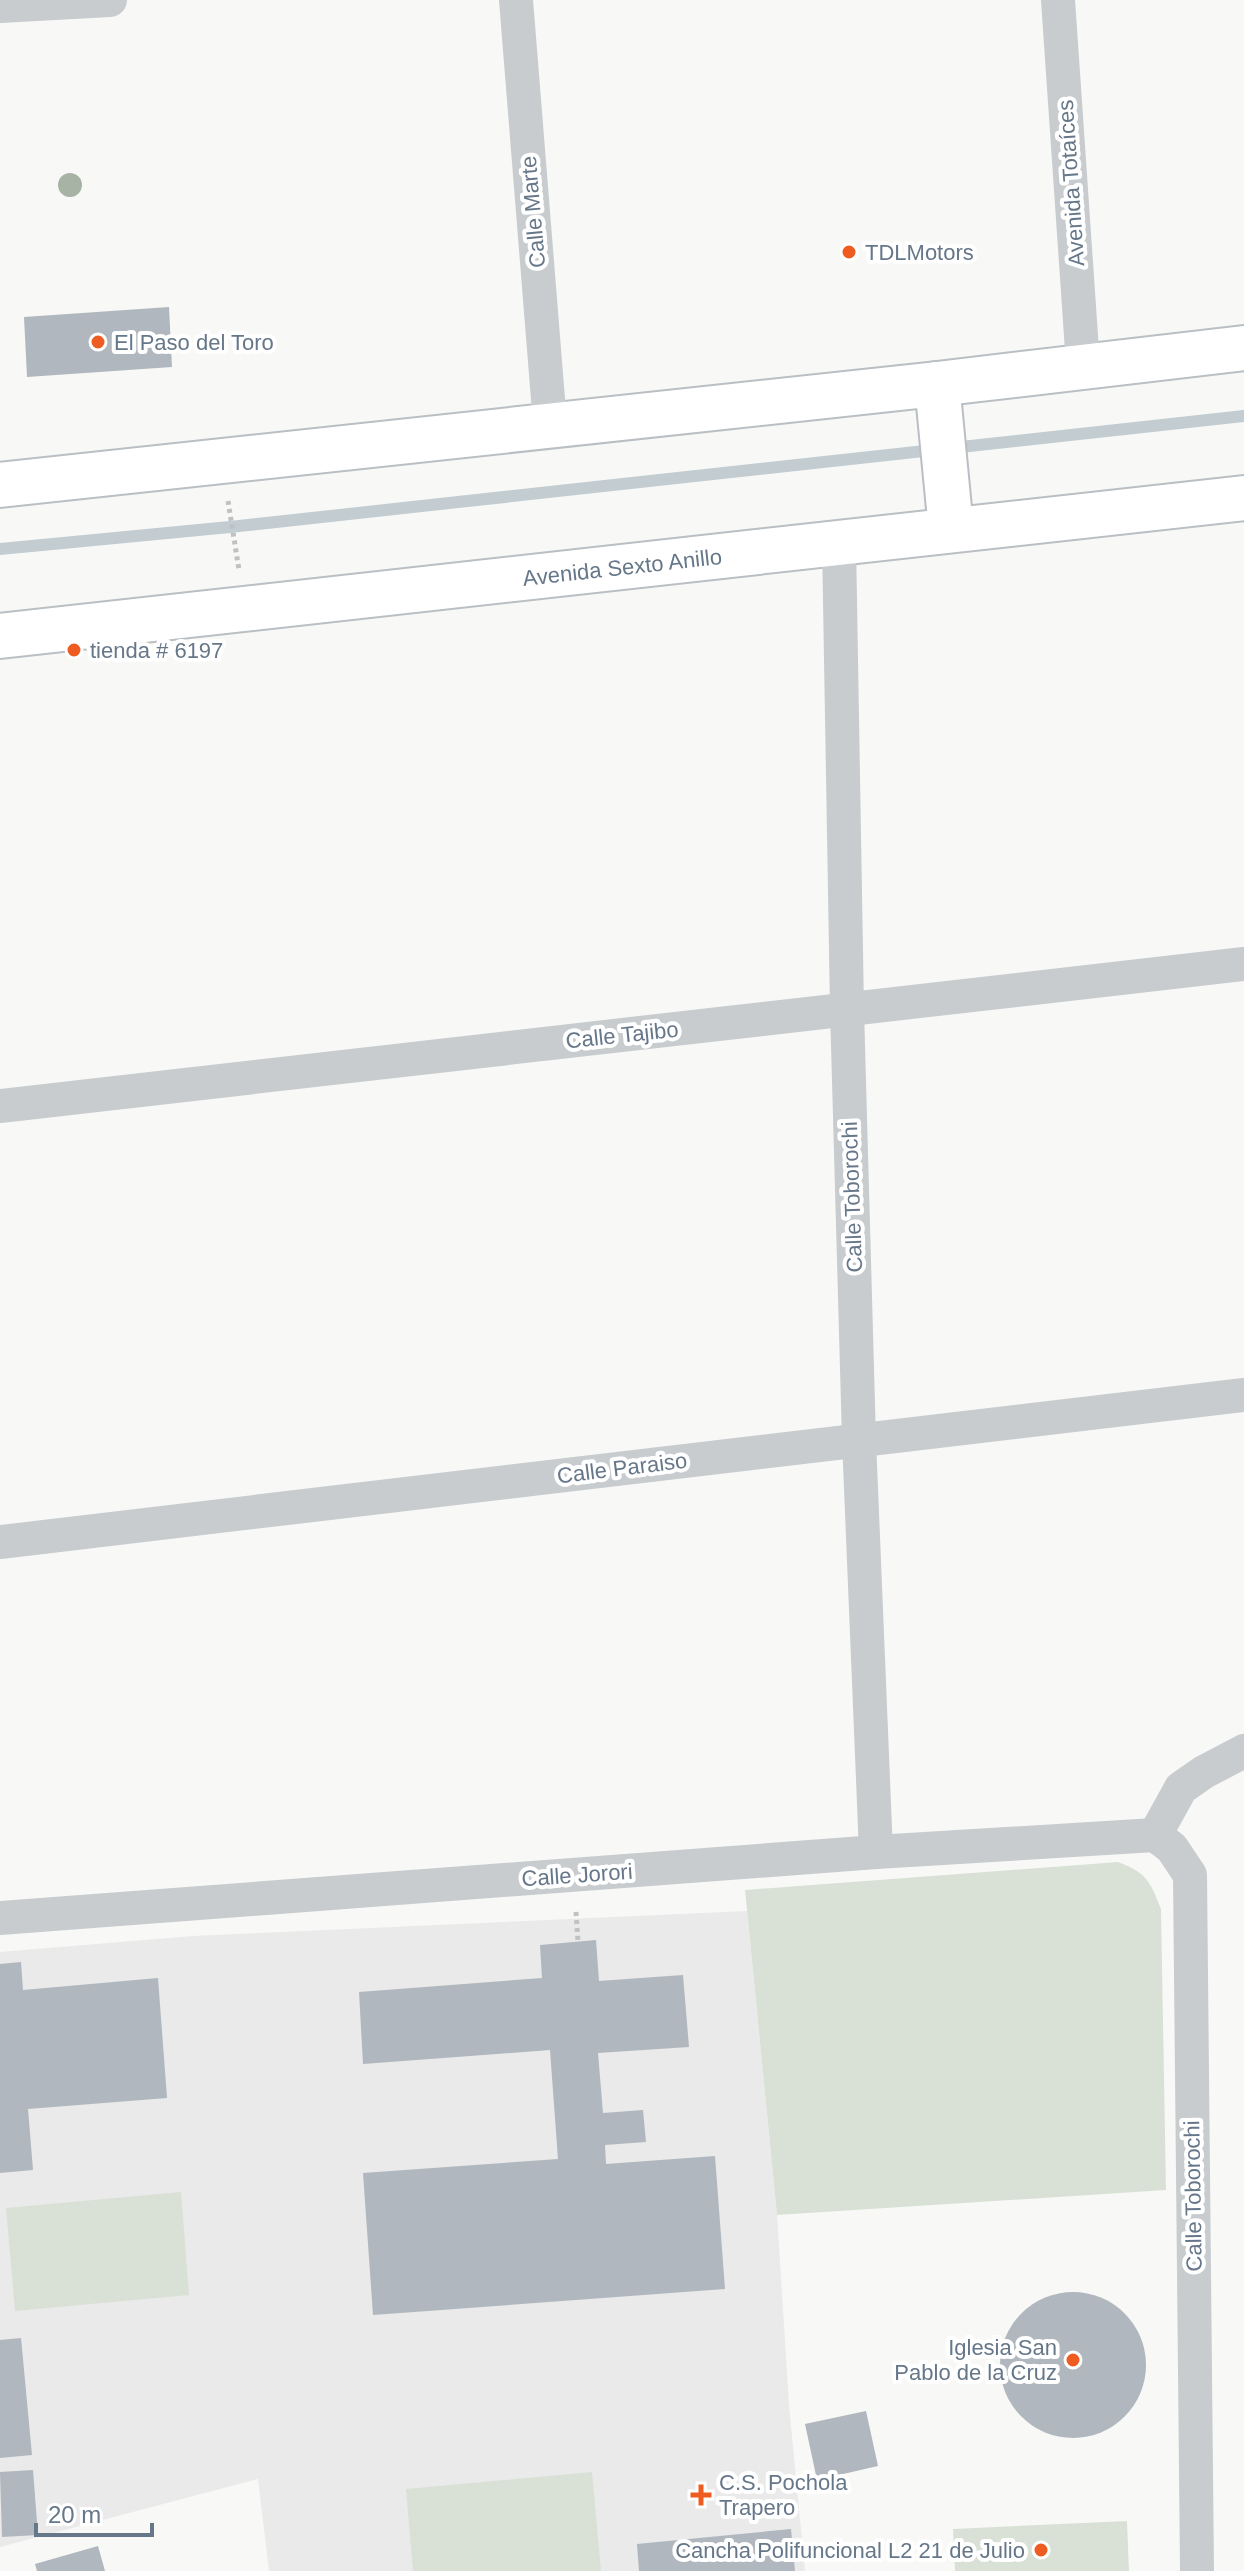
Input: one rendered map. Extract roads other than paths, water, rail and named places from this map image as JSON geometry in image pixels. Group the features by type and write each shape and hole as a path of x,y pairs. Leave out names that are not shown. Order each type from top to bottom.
{"main road":[{"path":"0,485 550,424 939,402 1083,365 1244,348"},
{"path":"939,402 951,529"},
{"name":"Avenida Sexto Anillo","path":"0,636 1244,498"}],"street":[{"path":"0,6 110,0"},
{"name":"Calle Marte","path":"516,0 550,424"},
{"name":"Avenida Totaíces","path":"1058,0 1083,365"},
{"name":"Calle Toborochi","path":"839,542 847,1009 859,1440 876,1852"},
{"name":"Calle Tajibo","path":"0,1106 1244,964"},
{"name":"Calle Paraiso","path":"0,1542 1244,1395"},
{"path":"1155,1835 1181,1788 1244,1751"},
{"name":"Calle Toborochi","path":"1155,1835 1172,1848 1190,1875 1197,2571"},
{"name":"Calle Jorori","path":"0,1918 876,1852 1155,1835"}],"waterway":[{"path":"0,549 230,527 1244,416"}],"place":[{"name":"TDLMotors","path":"849,252"},
{"name":"El Paso del Toro","path":"98,342"},
{"name":"tienda # 6197","path":"74,650"},
{"name":"Iglesia San Pablo de la Cruz","path":"1073,2360"},
{"name":"C.S. Pochola Trapero","path":"701,2495"},
{"name":"Cancha Polifuncional L2 21 de Julio","path":"1041,2550"}]}
